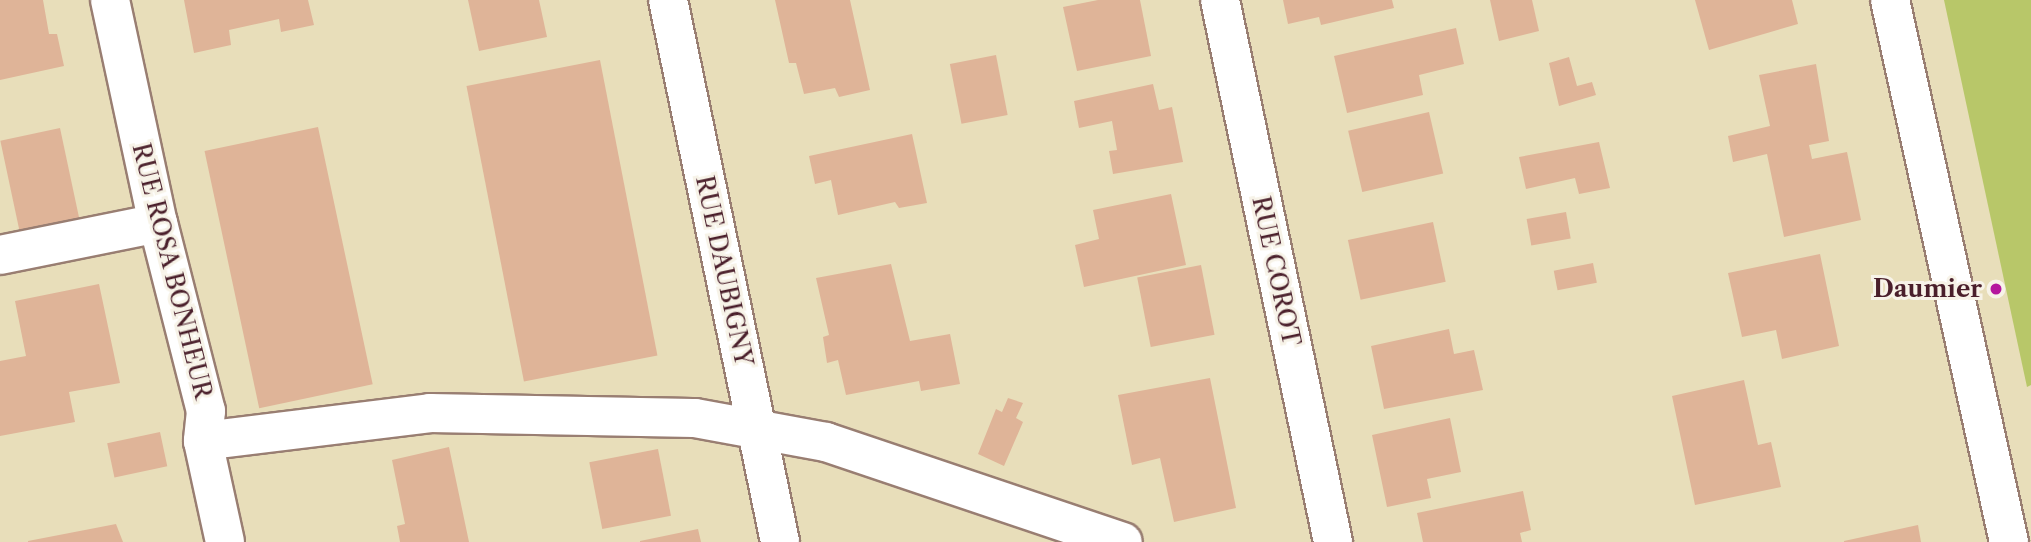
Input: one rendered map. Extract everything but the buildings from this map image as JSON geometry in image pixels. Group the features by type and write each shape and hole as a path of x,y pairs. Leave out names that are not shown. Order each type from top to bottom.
{"street":[{"name":"RUE ROSA BONHEUR","path":"110,0 158,223 206,411 204,441 225,542"},
{"name":"RUE DAUBIGNY","path":"668,0 780,542"},
{"name":"RUE COROT","path":"1220,0 1333,542"},
{"path":"1891,0 2009,542"},
{"path":"0,255 158,223"},
{"path":"204,441 430,413 695,418 826,442 1123,542"}],"green space":[{"path":"1944,0 2031,0 2031,385 2027,387"}],"place":[{"name":"Daumier","path":"1996,289"}]}
